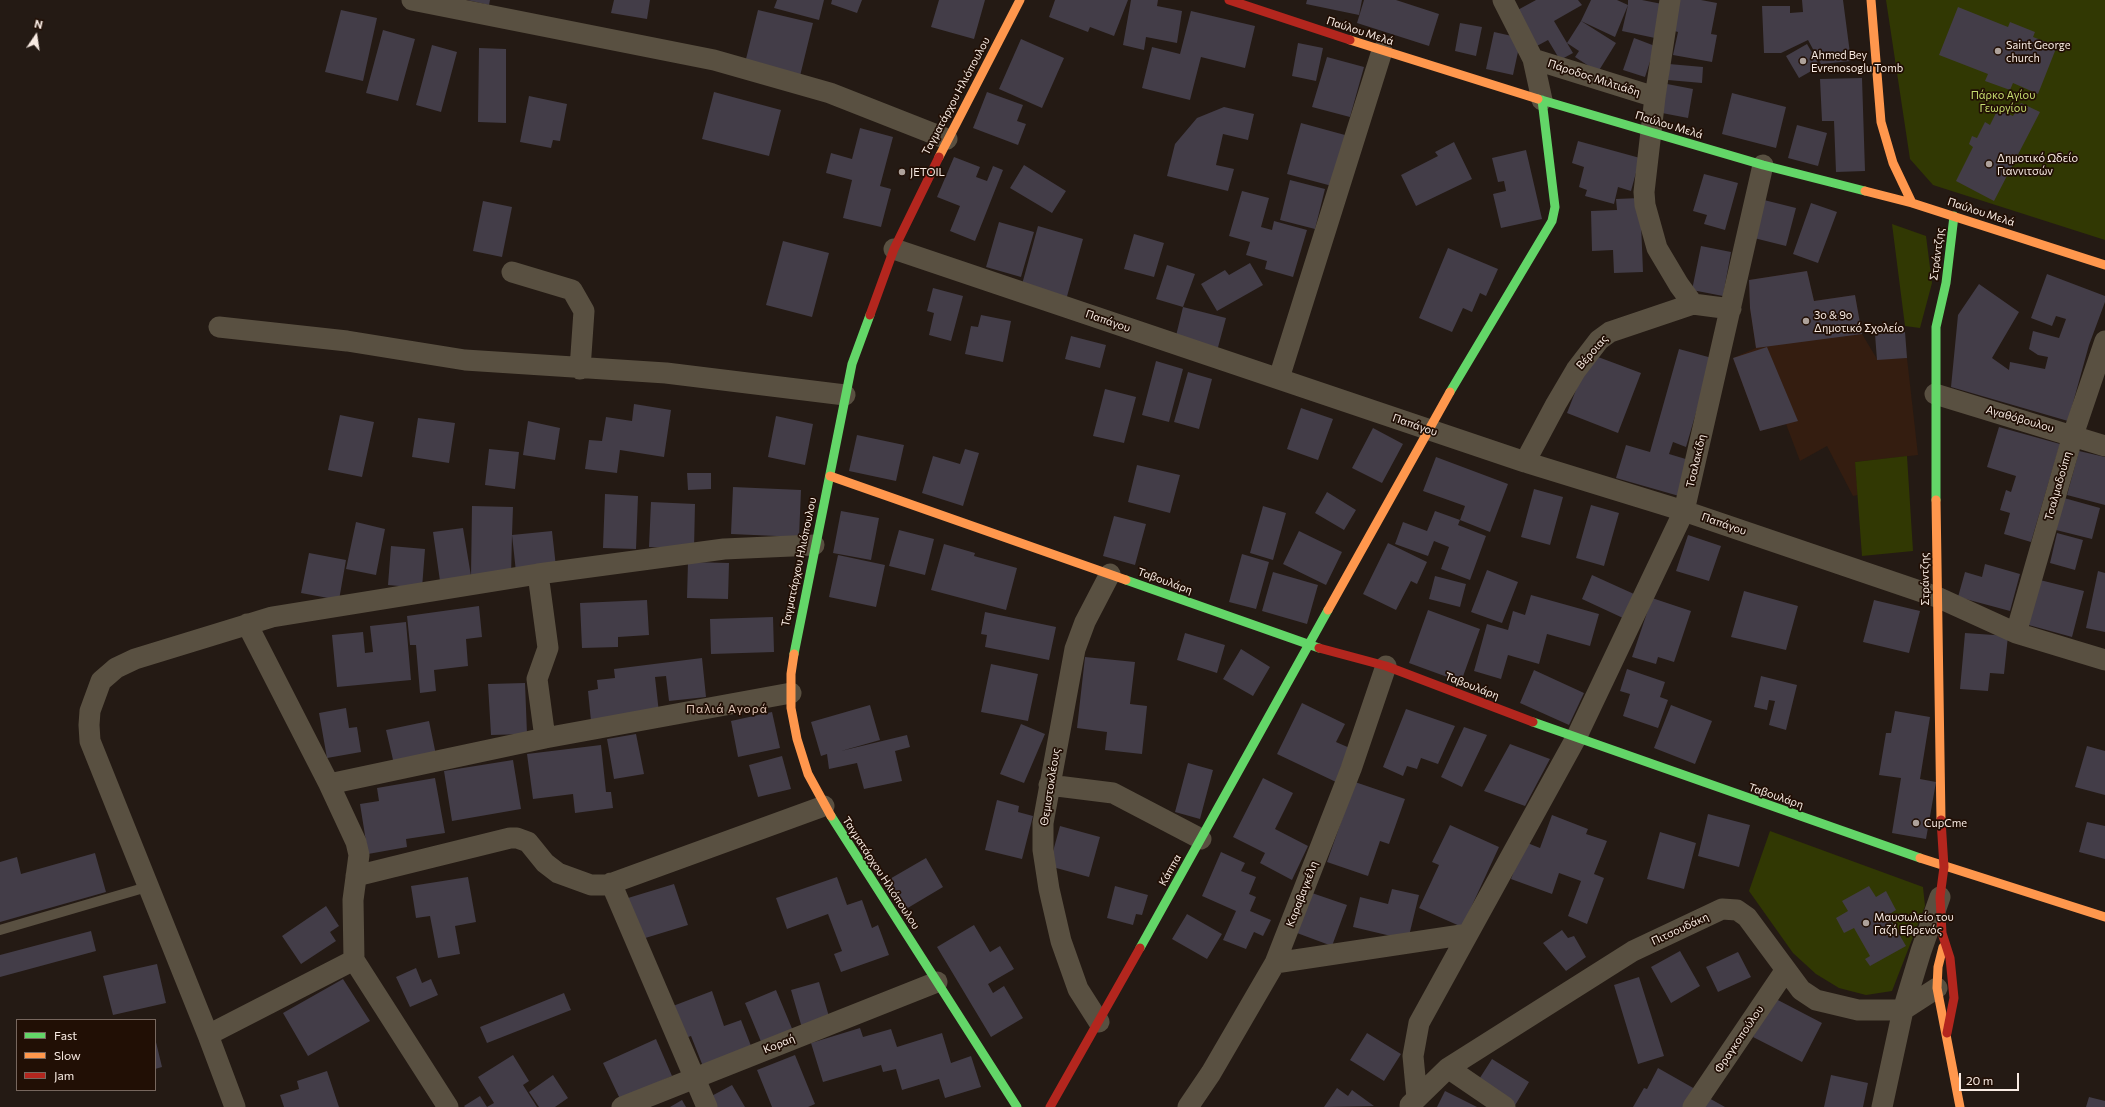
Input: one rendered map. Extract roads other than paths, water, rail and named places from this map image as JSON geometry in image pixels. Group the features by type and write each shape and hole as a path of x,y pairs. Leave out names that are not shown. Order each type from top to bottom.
{"street":[{"path":"412,0 714,60 830,93 947,139"},
{"name":"Ταγματάρχου Ηλιόπουλου","path":"1017,1107 824,806 808,774 797,740 791,708 791,674 796,635 852,364 894,250 916,200 1020,0"},
{"name":"Παύλου Μελά","path":"1229,0 1382,51 1542,100 1763,165 1912,203 2105,265"},
{"path":"1503,0 1533,59 1542,100"},
{"path":"1670,0 1655,97 1644,192 1645,205 1657,248 1679,285 1693,304"},
{"path":"1871,0 1881,122 1893,162 1912,203"},
{"path":"1279,378 1382,51"},
{"name":"Πάροδος Μιλτιάδη","path":"1533,59 1655,97"},
{"name":"Κάππα","path":"1050,1107 1099,1022 1428,430 1552,221 1555,207 1542,100"},
{"name":"Τσαλακίδη","path":"1412,1103 1413,1056 1419,1023 1576,738 1684,511 1763,165"},
{"name":"Στράντζης","path":"1947,1033 1954,998 1950,958 1944,942 1940,896 1944,867 1940,802 1935,394 1936,327 1946,283 1954,216"},
{"name":"Παπάγου","path":"894,250 1279,378 1428,430 1525,462 1684,511 1937,597 2016,633 2105,660"},
{"path":"512,272 572,290 584,311 580,368"},
{"name":"Βέροιας","path":"1525,462 1576,370 1599,340 1610,332 1623,326 1693,304 1731,309"},
{"path":"219,327 347,341 465,360 666,373 845,395"},
{"name":"Τσαλμαδούπη","path":"2016,633 2073,435 2105,341"},
{"name":"Αγαθόβουλου","path":"1935,394 2105,446"},
{"name":"Ταβουλάρη","path":"830,476 1309,645 1386,666 1576,738 1944,867 2105,917"},
{"path":"235,1107 208,1035 147,887 90,741 88,725 95,695 101,681 116,668 135,659 272,617 538,574 724,549 814,544"},
{"path":"538,574 548,648 537,679 545,738"},
{"name":"Θεμιστοκλέους","path":"1099,1022 1078,989 1061,942 1054,914 1043,850 1043,822 1074,649 1085,622 1110,574"},
{"path":"247,624 329,784 356,842 358,855 352,915 354,960 448,1107"},
{"name":"Καραβαγκέλη","path":"1188,1107 1211,1073 1275,963 1351,769 1386,666"},
{"path":"329,784 545,738 791,693"},
{"path":"1049,786 1113,793 1201,839"},
{"path":"356,876 510,838 517,838 528,842 545,863 558,873 591,885 611,883 824,806"},
{"path":"611,883 693,1078 707,1107"},
{"path":"1882,1107 1903,1010 1912,978 1940,896"},
{"name":"Πιτσουδάκη","path":"1412,1103 1448,1068 1633,951 1722,909 1737,910 1747,917 1785,971 1801,990 1816,1000 1858,1010 1903,1010"},
{"path":"1275,963 1468,934"},
{"path":"1912,978 1933,962 1944,942"},
{"name":"Στράντζης","path":"1944,942 1939,961 1937,988 1947,1033 1960,1107"},
{"path":"208,1035 354,960"},
{"name":"Φραγκοπούλου","path":"1693,1107 1785,971"},
{"name":"Κοραή","path":"622,1107 937,982"},
{"path":"1903,1010 1937,988"},
{"path":"1448,1068 1505,1107"}],"lane":[{"path":"0,930 147,887"}],"place":[{"name":"Saint George church","path":"1998,51"},
{"name":"Ahmed Bey Evrenosoglu Tomb","path":"1803,61"},
{"name":"Δημοτικό Ωδείο Γιαννιτσών","path":"1989,164"},
{"name":"JETOIL","path":"902,172"},
{"name":"3ο & 9ο Δημοτικό Σχολείο","path":"1806,321"},
{"name":"CupCme","path":"1916,823"},
{"name":"Μαυσωλείο του Γαζή Εβρενός","path":"1866,923"}],"district":[{"name":"Παλιά Αγορά","path":"727,709"}],"park label":[{"name":"Πάρκο Αγίου Γεωργίου","path":"2003,101"}]}
